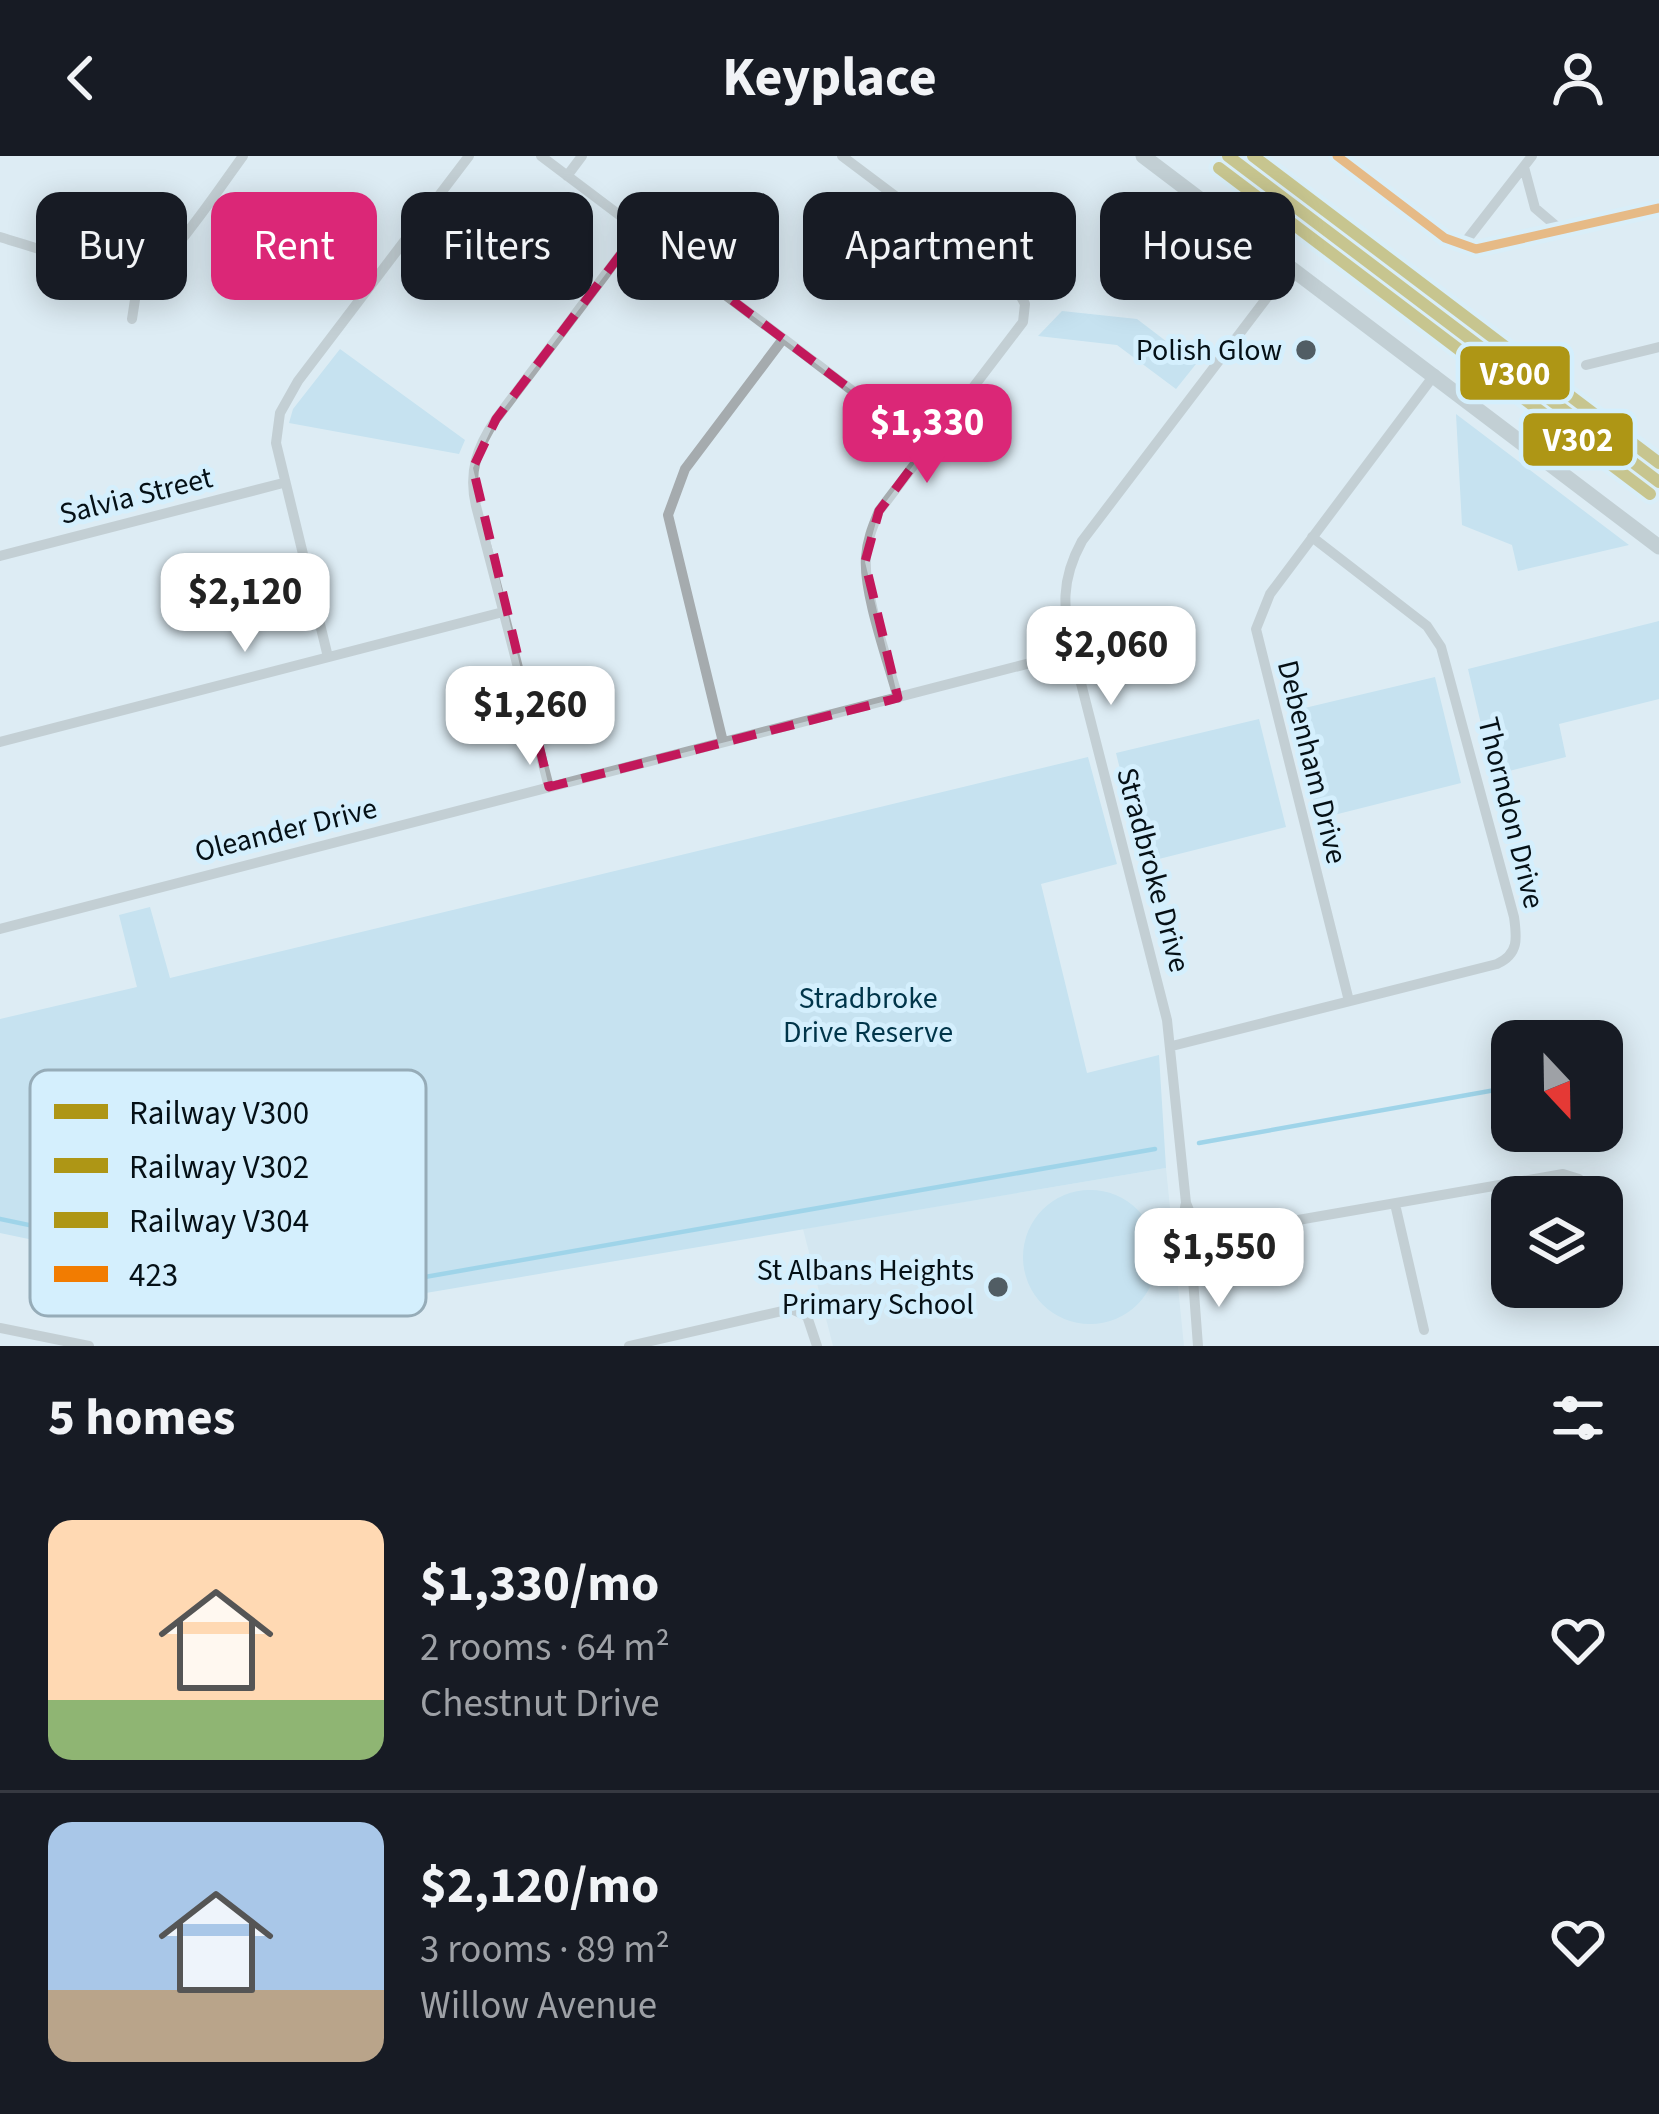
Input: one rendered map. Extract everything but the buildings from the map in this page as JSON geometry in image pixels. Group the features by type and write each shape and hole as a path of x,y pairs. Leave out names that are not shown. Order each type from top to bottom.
{"main road":[{"path":"1143,156 1191,192"},
{"path":"1295,269 1659,547"}],"street":[{"path":"187,230 243,156"},
{"path":"328,657 275,443 287,399 469,156"},
{"path":"541,156 617,214"},
{"path":"567,176 582,156"},
{"path":"842,156 1015,286 1025,304 1023,322 880,511 868,539 865,562 898,698"},
{"path":"1337,156 1462,246 1490,249 1659,208"},
{"path":"1462,246 1528,162"},
{"path":"1528,162 1535,208 1562,231"},
{"path":"0,237 36,247"},
{"path":"549,788 473,495 476,454 496,418 617,259"},
{"path":"132,319 135,300"},
{"path":"731,300 927,447"},
{"name":"Stradbroke Drive","path":"1198,1346 1194,1239 1183,1220 1186,1203 1172,1046 1063,608 1071,561 1266,300"},
{"path":"723,742 668,515 685,469 783,339"},
{"path":"1586,365 1659,346"},
{"name":"Debenham Drive","path":"1348,1001 1257,643 1264,603 1435,374"},
{"name":"Salvia Street","path":"0,556 284,483"},
{"name":"Thorndon Drive","path":"1172,1046 1497,964 1514,952 1517,933 1441,647 1426,626 1312,537"},
{"path":"0,742 502,612"},
{"name":"Oleander Drive","path":"0,929 1072,652"},
{"path":"1194,1239 1491,1186"},
{"path":"1395,1204 1424,1330"},
{"path":"630,1346 791,1309 802,1311 817,1346"},
{"path":"0,1328 84,1346"}],"highlighted area":[{"path":"639,230 927,447 879,511 865,562 898,698 549,787 473,468 496,419"}],"shaded area":[{"name":"St Albans Heights Primary School","path":"1166,1168 1184,1346 833,1346 803,1229"}],"green space":[{"path":"1062,311 1137,319 1196,364 1176,389 1117,345 1038,336"},
{"path":"340,349 465,440 459,454 289,423 293,409"},
{"path":"1456,414 1629,545 1518,571 1512,545 1462,525"},
{"path":"1659,621 1659,699 1559,724 1566,757 1493,775 1468,669"},
{"path":"1435,677 1461,783 1318,819 1292,711"},
{"path":"1259,719 1286,827 1143,863 1116,753"},
{"name":"Stradbroke Drive Reserve","path":"1088,757 1117,864 1041,884 1087,1073 1159,1055 1166,1168 426,1293 426,1070 30,1070 30,1239 0,1233 0,1019 137,987 119,915 150,907 170,978"},
{"path":"1090,1190 1115,1196 1137,1210 1151,1232 1157,1257 1151,1282 1137,1304 1115,1318 1090,1324 1065,1318 1043,1304 1029,1282 1023,1257 1029,1232 1043,1210 1065,1196"}],"waterway":[{"path":"1199,1143 1491,1091"},
{"path":"426,1277 1155,1149"},
{"path":"0,1219 30,1225"}],"rail line":[{"name":"V300","path":"1228,156 1659,482"},
{"name":"V304","path":"1253,156 1659,463"},
{"name":"V302","path":"1219,168 1650,494"}],"transit line":[{"name":"423","path":"1337,156 1445,238 1476,249 1659,208"}],"place":[{"name":"Polish Glow","path":"1306,350"},
{"name":"St Albans Heights Primary School","path":"998,1287"}]}
